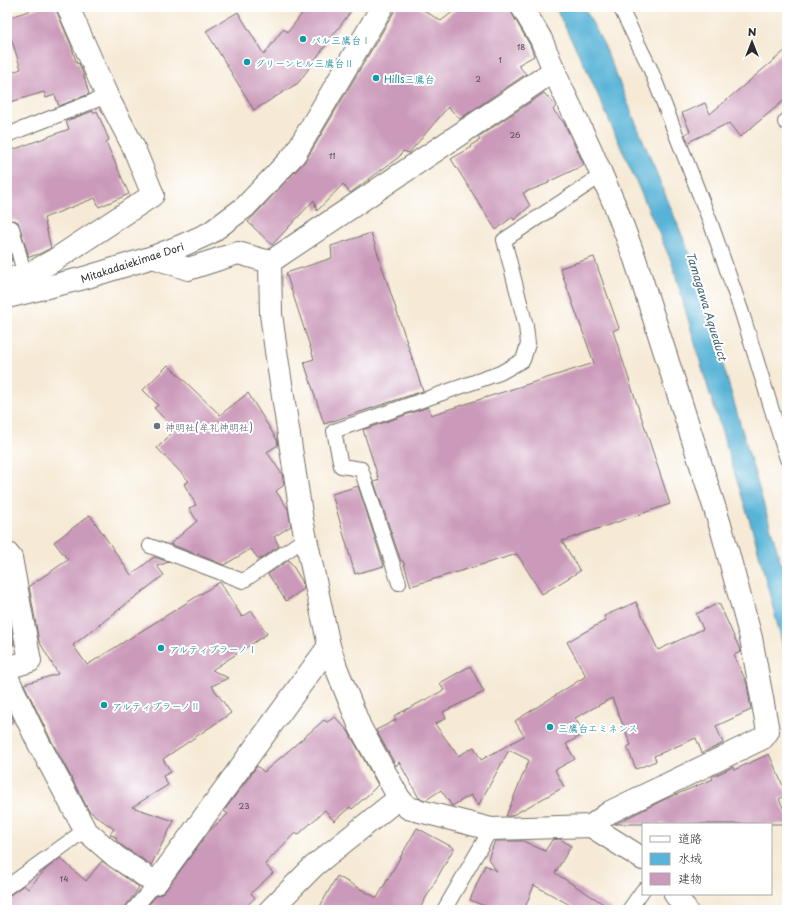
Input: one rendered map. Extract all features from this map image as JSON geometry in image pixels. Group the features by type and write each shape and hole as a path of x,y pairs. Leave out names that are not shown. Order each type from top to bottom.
{"street":[{"path":"16,278 53,261 153,195 133,146 107,96 68,7"},
{"name":"Mitakadaiekimae Dori","path":"7,297 84,278 153,257 210,232 245,207 295,154 382,7"},
{"path":"522,7 541,39 561,87 602,175 638,267 722,531 751,638 768,731 763,738 610,812 591,826"},
{"path":"270,262 554,70"},
{"path":"153,257 188,269 238,252 270,262"},
{"path":"270,262 271,314 301,512 329,646 360,727 399,798 408,808 491,829 591,826 642,858"},
{"path":"7,553 11,558 30,661 7,668"},
{"path":"7,677 38,742 85,830 116,857 156,883 329,646"},
{"path":"270,910 314,866 399,798"},
{"path":"676,895 686,910"}],"lane":[{"path":"620,7 650,68 711,224 742,313 787,459"},
{"path":"7,135 107,96"},
{"path":"399,583 361,469 341,466 334,431 500,373 523,360 528,344 526,326 504,240 602,175"},
{"path":"12,228 16,278"},
{"path":"150,546 243,581 306,538"},
{"path":"444,910 491,829"},
{"path":"7,887 85,830"},
{"path":"133,910 156,883"},
{"path":"629,910 642,891"}],"water":[{"path":"555,7 584,7 604,45 693,262 787,584 787,661 754,535 704,375 672,263 586,68"}],"building":[{"path":"41,7 56,7 77,64 79,63 83,73 89,94 59,106 55,95 46,98 44,92 7,103 7,74 21,69 7,26 7,18"},
{"path":"307,7 354,7 298,83 254,110 206,31 238,12 264,55 283,29 288,32"},
{"path":"397,7 418,7 441,21 459,7 508,7 530,45 534,56 518,65 526,74 460,119 448,107 409,153 403,151 399,157 350,193 343,184 317,211 314,200 272,245 248,222 306,160"},
{"path":"787,49 787,98 740,137 729,123 688,142 685,135 690,131 682,113 705,103 710,114"},
{"path":"544,93 556,106 553,110 564,123 584,165 548,182 549,183 523,193 530,206 514,220 512,217 496,230 451,159 472,147 471,145 480,140 478,137"},
{"path":"93,111 93,113 97,111 109,140 106,142 129,194 99,207 95,198 44,218 51,248 29,257 18,222 14,220 7,221 7,152 69,129 66,121"},
{"path":"371,233 423,391 324,424 304,362 314,359 286,273 332,258 331,246"},
{"path":"7,242 12,261 7,262"},
{"path":"594,257 619,328 613,331 670,504 562,541 580,571 542,594 517,554 411,586 374,482 379,480 363,430 428,407 431,415 594,363 560,268"},
{"path":"168,365 220,415 248,393 277,440 278,445 267,452 282,474 284,485 276,491 288,509 291,526 274,537 279,546 259,560 251,549 224,565 201,556 199,553 195,554 170,544 197,521 189,508 196,505 184,484 189,481 157,448 175,430 154,408 158,405 143,390"},
{"path":"358,486 384,566 355,574 332,494"},
{"path":"90,515 131,575 154,557 169,562 157,566 164,575 73,645 87,665 220,582 242,617 252,611 267,634 212,670 228,678 212,686 231,713 163,759 171,772 163,776 168,785 132,807 174,821 151,865 124,847 116,840 117,838 110,834 114,829 89,811 49,736 24,684 58,674 39,641 29,586 68,560 54,542"},
{"path":"289,560 302,581 304,589 286,601 268,574"},
{"path":"636,602 658,650 703,629 696,614 719,603 741,652 734,655 747,684 751,710 716,726 723,743 702,753 696,738 654,756 656,761 636,769 627,747 631,745 612,698 575,718 584,734 566,744 575,759 555,770 564,787 511,816 506,816 529,760 509,750 478,806 471,795 452,806 441,790 426,800 419,798 399,762 396,766 376,730 396,720 394,716 444,690 440,683 470,666 484,692 443,712 446,718 435,724 458,756 474,747 481,760 524,736 515,721 586,676 567,642 606,620 604,616"},
{"path":"7,605 14,645 7,648"},
{"path":"7,706 14,721 7,724"},
{"path":"335,717 348,731 378,785 352,809 350,807 334,821 325,810 298,835 295,833 265,864 273,873 251,893 255,898 242,910 144,910 157,895 162,894 166,890 209,831 228,814 224,811 257,766 264,772 324,720 327,722"},
{"path":"769,754 787,795 779,799 787,816 787,824 615,824 661,801 713,779 712,777 733,767 734,770"},
{"path":"417,828 454,848 419,910 318,910 337,876 377,898"},
{"path":"560,839 571,846 555,873 613,910 579,910 534,885 524,910 494,910 470,900 485,865 497,871 488,859 495,841 523,841 545,851 552,840"},
{"path":"60,858 86,881 102,861 139,887 126,905 125,910 7,910 7,898 10,895 24,885 28,889 45,870"}],"place":[{"name":"パル三鷹台Ⅰ","path":"303,39"},
{"name":"グリーンヒル三鷹台Ⅱ","path":"247,62"},
{"name":"Hills三鷹台","path":"376,78"},
{"name":"神明社(牟礼神明社)","path":"157,426"},
{"name":"アルティプラーノⅠ","path":"161,648"},
{"name":"アルティプラーノⅡ","path":"104,705"},
{"name":"三鷹台エミネンス","path":"550,727"}],"water label":[{"name":"Tamagawa Aqueduct","path":"707,306"}]}
